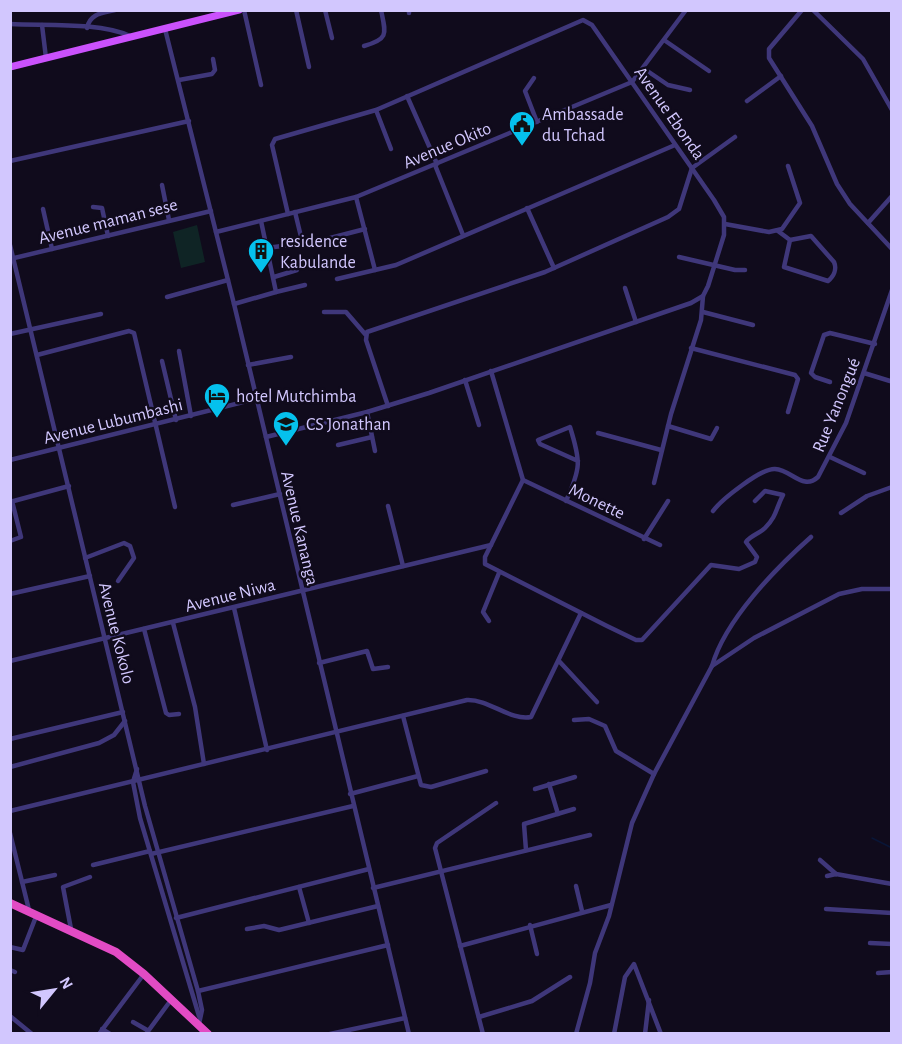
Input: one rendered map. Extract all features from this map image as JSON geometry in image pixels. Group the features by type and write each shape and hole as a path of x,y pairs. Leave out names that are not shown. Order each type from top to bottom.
{"highway":[{"path":"10,903 71,929 116,952 144,974 171,1000 199,1020 208,1034"}],"main road":[{"path":"10,67 239,10"}],"street":[{"path":"87,28 88,21 95,15 115,10"},
{"path":"244,10 261,85"},
{"path":"296,10 309,67"},
{"path":"325,10 332,38"},
{"path":"364,46 379,42 383,37 385,28 381,10"},
{"name":"Avenue Okito","path":"216,232 356,197 632,82 686,10"},
{"path":"802,10 769,49 769,58 812,126 837,184 850,204 891,249"},
{"path":"813,10 862,59 891,110"},
{"name":"Avenue Ebonda","path":"407,96 586,21 592,25 721,210 725,224"},
{"path":"10,24 87,28 121,32 133,37"},
{"path":"42,26 46,58"},
{"name":"Avenue Kananga","path":"165,28 234,304 352,806 409,1034"},
{"path":"664,40 709,71"},
{"path":"178,80 212,74 215,70 213,59"},
{"path":"643,68 668,85 690,90"},
{"path":"747,101 781,76"},
{"path":"534,78 525,91 537,122"},
{"path":"288,214 272,141 278,137 376,110 407,96 463,235"},
{"path":"376,110 391,149"},
{"path":"10,161 189,121"},
{"path":"365,334 554,268 677,212 692,168 735,136"},
{"path":"338,279 396,265 675,145"},
{"path":"778,231 800,203 788,166"},
{"path":"162,185 169,220"},
{"path":"868,223 891,196"},
{"path":"356,197 375,270"},
{"path":"93,207 102,208 108,236"},
{"path":"527,208 554,268"},
{"path":"43,209 52,249"},
{"name":"Avenue maman sese","path":"12,258 211,211"},
{"path":"295,212 303,245 365,229"},
{"path":"261,221 276,292"},
{"path":"654,483 661,450 703,312 703,296 715,266 725,224 778,231 790,240 812,236 834,262 836,267 832,277 828,281 784,267 790,240"},
{"name":"Avenue Kokolo","path":"10,245 173,919 198,991 202,1010 199,1020"},
{"path":"250,249 289,245"},
{"path":"679,257 715,266 745,270"},
{"path":"274,277 297,270"},
{"path":"167,297 228,280"},
{"path":"234,304 305,285"},
{"path":"625,288 636,322"},
{"name":"Rue Yanongué","path":"713,511 724,498 769,469 786,471 804,483 810,483 818,477 830,457 864,373 891,290"},
{"path":"266,437 388,406 677,309 703,296"},
{"path":"324,312 346,312 365,334 388,406"},
{"path":"703,312 753,326"},
{"path":"10,334 101,314"},
{"path":"37,355 132,332 175,507"},
{"path":"830,382 815,377 811,373 824,335 830,333 875,344"},
{"path":"691,348 795,375 798,379 789,412"},
{"path":"179,351 191,416"},
{"path":"248,365 291,357"},
{"path":"162,361 176,420"},
{"path":"490,371 524,480 484,562 488,567 636,640 642,640 711,565 739,569 755,562 757,557 747,544 747,539 764,530 777,514 783,495 765,491 755,501"},
{"path":"864,373 890,381"},
{"path":"465,380 479,425"},
{"name":"Avenue Lubumbashi","path":"10,460 256,399"},
{"path":"367,412 375,451"},
{"path":"566,501 579,473 578,461 568,426 538,440 540,444 578,461"},
{"path":"668,426 711,439 717,428"},
{"path":"598,433 661,450"},
{"path":"338,446 372,437"},
{"path":"830,457 864,473"},
{"name":"Monette","path":"524,480 660,545"},
{"path":"10,541 21,537 11,501 69,486"},
{"path":"841,513 867,496 891,487"},
{"path":"233,505 280,494"},
{"path":"644,539 668,501"},
{"path":"388,506 403,566"},
{"path":"576,1034 591,983 595,954 611,904 632,823 654,774 712,666 719,648 745,608 781,565 812,537"},
{"path":"85,558 124,543 130,546 134,558 118,581"},
{"name":"Avenue Niwa","path":"10,661 491,545"},
{"path":"489,621 483,612 500,573"},
{"path":"12,592 90,576"},
{"path":"712,666 754,638 839,594 862,589 891,589"},
{"path":"234,608 267,750"},
{"path":"10,811 473,699 523,717 531,717 581,613"},
{"path":"172,623 195,707 204,764"},
{"path":"144,629 166,713 169,716 179,714"},
{"path":"319,663 367,651 373,669 388,667"},
{"path":"559,661 597,702"},
{"path":"10,739 123,712"},
{"path":"403,716 421,785 427,788 486,771"},
{"path":"574,720 589,719 605,726 615,750 654,774"},
{"path":"10,766 99,743 114,735 125,721"},
{"path":"137,769 133,782 150,853 173,919 199,1020"},
{"path":"350,794 418,776"},
{"path":"535,789 575,777"},
{"path":"549,784 558,814"},
{"path":"483,1034 435,853 437,843 496,803"},
{"path":"93,865 158,853 352,806"},
{"path":"526,849 524,824 574,810"},
{"path":"10,832 29,910"},
{"path":"373,888 590,835"},
{"path":"820,860 836,874"},
{"path":"173,919 369,869"},
{"path":"827,876 836,874 891,884"},
{"path":"22,882 55,875"},
{"path":"71,929 63,887 90,876"},
{"path":"576,886 582,911"},
{"path":"299,887 309,923"},
{"path":"460,946 611,904"},
{"path":"247,929 264,926 276,931 378,906"},
{"path":"826,909 891,913"},
{"path":"10,947 23,950 37,914"},
{"path":"530,925 537,954"},
{"path":"870,943 891,944"},
{"path":"198,991 388,945"},
{"path":"614,1034 625,977 634,964 649,997 661,1034"},
{"path":"878,974 891,972"},
{"path":"110,1034 101,1031 144,974"},
{"path":"479,1017 532,1000 570,977"},
{"path":"645,1034 649,997"},
{"path":"133,1022 146,1032 171,1000"},
{"path":"10,1016 29,1033"},
{"path":"330,1034 405,1018"}],"green space":[{"path":"197,225 205,262 181,268 173,232"}],"waterway":[{"path":"872,838 892,848"}],"place":[{"name":"Ambassade du Tchad","path":"522,147"},
{"name":"residence Kabulande","path":"261,274"},
{"name":"hotel Mutchimba","path":"217,419"},
{"name":"CS Jonathan","path":"286,447"}]}
